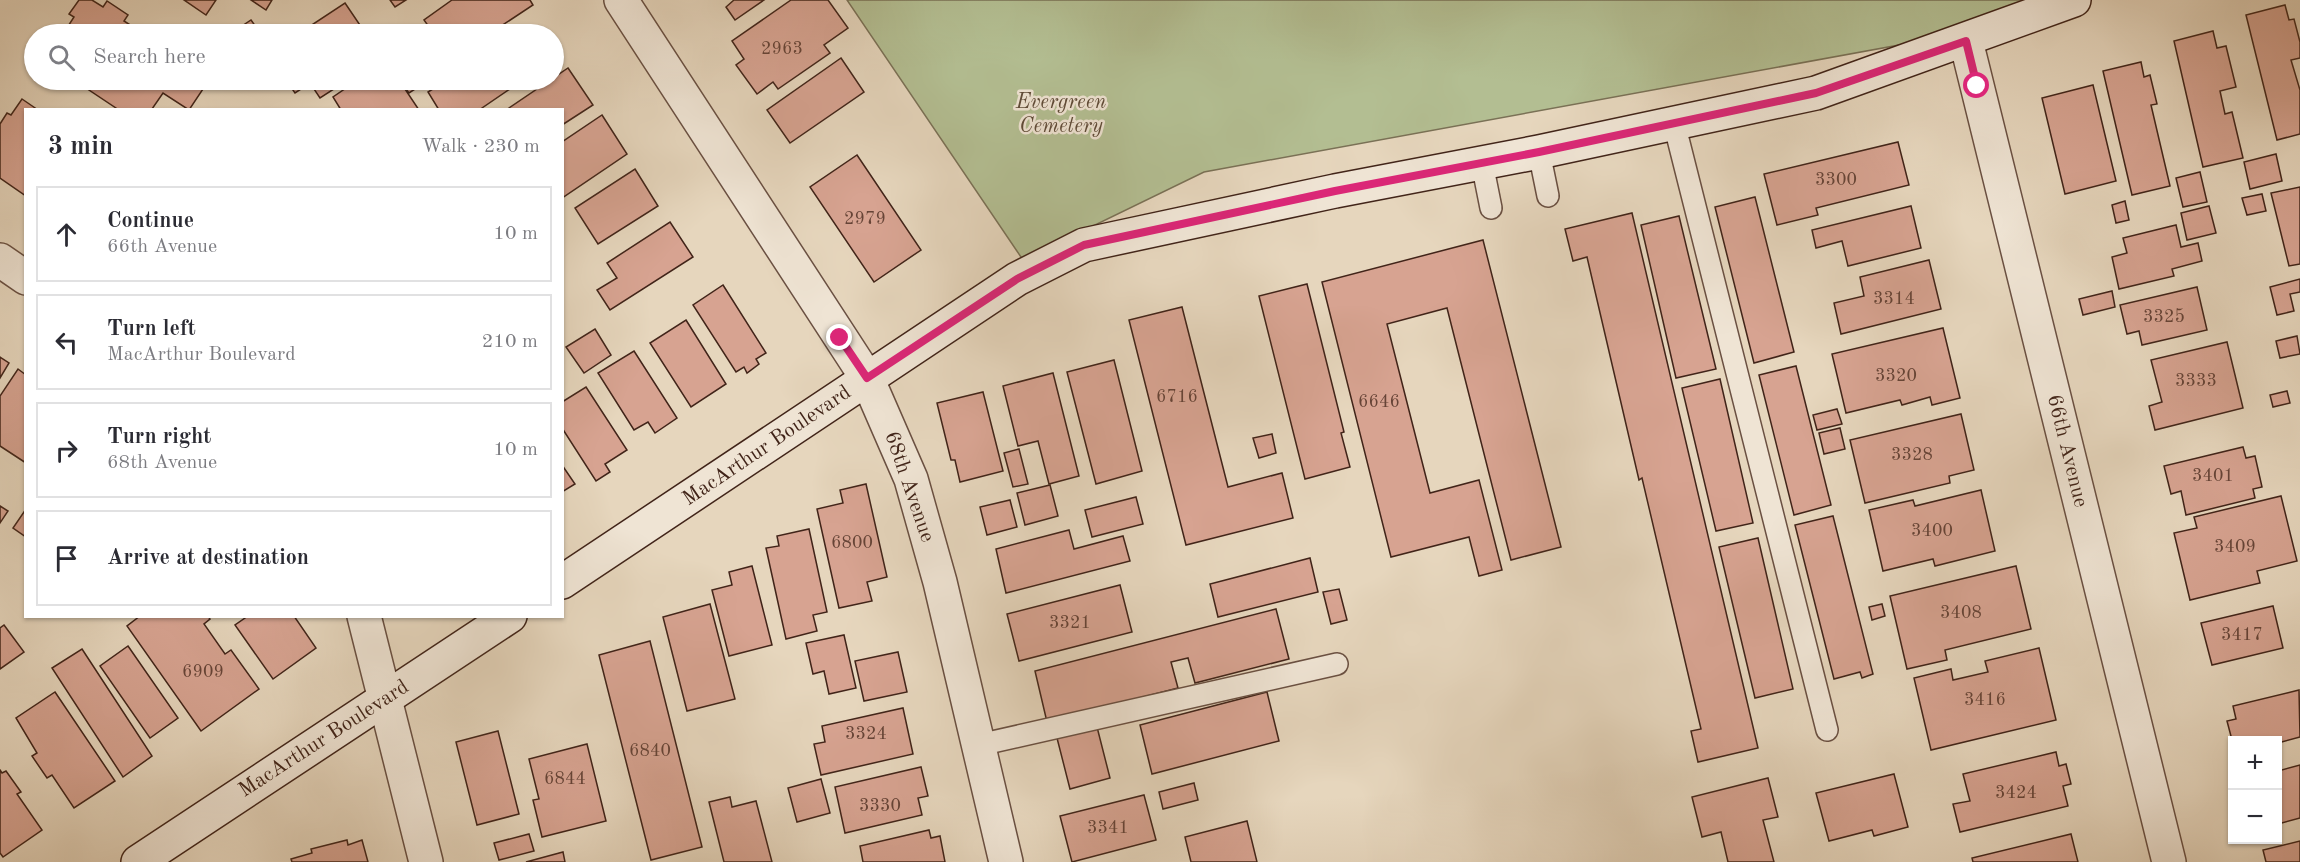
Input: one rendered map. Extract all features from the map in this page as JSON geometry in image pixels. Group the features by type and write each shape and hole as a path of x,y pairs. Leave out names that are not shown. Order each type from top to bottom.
{"main road":[{"name":"68th Avenue","path":"621,0 867,378 911,479 940,582 1006,862"},
{"name":"MacArthur Boulevard","path":"564,581 1017,279 1084,245 1335,191 1539,152 1816,93 1966,41 2074,0"},
{"name":"66th Avenue","path":"1966,41 2169,862"},
{"path":"0,260 24,277"},
{"path":"365,618 426,862"},
{"name":"MacArthur Boulevard","path":"138,862 507,618"}],"lane":[{"path":"1674,123 1827,730"},
{"path":"1539,152 1548,196"},
{"path":"1482,163 1491,208"},
{"path":"979,745 1337,664"}],"green space":[{"name":"Evergreen Cemetery","path":"847,0 2028,0 1932,39 1204,172 1023,260"}],"building":[{"path":"79,0 92,0 103,7 107,1 128,15 124,21 129,24 69,24 74,17 69,14"},
{"path":"184,0 216,0 206,15"},
{"path":"251,0 272,0 266,10"},
{"path":"390,0 406,0 395,7"},
{"path":"452,0 530,0 533,5 504,24 427,24 424,20"},
{"path":"734,0 764,0 735,20 726,7"},
{"path":"791,0 828,0 848,28 824,45 830,53 778,89 773,82 757,94 736,65 744,59 732,41"},
{"path":"345,3 359,24 313,24"},
{"path":"2285,5 2289,20 2294,19 2300,42 2300,58 2291,60 2300,90 2300,134 2277,140 2246,15"},
{"path":"2213,31 2217,48 2226,46 2236,87 2220,91 2225,114 2232,112 2243,158 2203,167 2174,41"},
{"path":"841,58 864,92 790,143 767,110"},
{"path":"2141,62 2144,77 2150,75 2157,104 2151,105 2170,186 2132,195 2103,71"},
{"path":"568,68 593,105 564,124 564,108 509,108 536,90 564,90 564,71"},
{"path":"2093,85 2116,181 2065,194 2042,98"},
{"path":"89,90 202,90 190,108 186,108 163,93 153,108 116,108"},
{"path":"315,90 332,90 320,98"},
{"path":"343,90 406,90 418,108 340,108 333,97"},
{"path":"431,90 508,90 482,108 438,108 428,92"},
{"path":"22,99 35,108 24,108 24,195 0,178 0,124 7,113 11,115"},
{"path":"602,115 627,154 564,197 564,141"},
{"path":"1898,142 1909,185 1816,208 1818,215 1777,225 1764,174"},
{"path":"2276,154 2282,181 2250,189 2244,162"},
{"path":"857,155 921,250 874,282 810,187"},
{"path":"635,169 658,206 598,244 575,208"},
{"path":"2200,172 2207,202 2183,207 2176,178"},
{"path":"2300,187 2300,264 2289,266 2271,193"},
{"path":"2262,194 2266,211 2247,215 2242,198"},
{"path":"1755,197 1794,352 1754,363 1715,207"},
{"path":"2125,201 2129,220 2116,223 2112,205"},
{"path":"1911,206 1921,248 1848,266 1842,241 1816,248 1812,230"},
{"path":"2209,206 2216,233 2187,240 2181,213"},
{"path":"1632,213 1758,748 1698,762 1691,731 1701,729 1642,478 1639,480 1587,257 1573,261 1565,229"},
{"path":"1679,216 1716,369 1676,378 1641,225"},
{"path":"670,222 693,257 610,310 597,290 617,278 607,263"},
{"path":"2176,225 2181,247 2198,243 2202,261 2172,269 2174,276 2119,289 2112,257 2127,253 2123,238"},
{"path":"1483,240 1561,547 1511,560 1447,308 1387,324 1430,493 1479,480 1502,570 1479,576 1469,537 1391,557 1322,282"},
{"path":"1929,260 1941,309 1841,334 1834,303 1864,296 1860,277"},
{"path":"2300,279 2300,292 2290,294 2294,311 2277,315 2270,287"},
{"path":"1307,284 1344,432 1341,433 1350,467 1305,479 1259,296"},
{"path":"723,285 766,353 756,359 759,364 747,373 744,367 736,372 693,305"},
{"path":"2197,287 2207,330 2142,345 2139,331 2127,334 2120,305"},
{"path":"2112,291 2115,307 2083,315 2079,299"},
{"path":"1182,307 1228,487 1282,473 1293,518 1186,545 1129,320"},
{"path":"686,320 726,384 691,407 650,343"},
{"path":"1943,328 1960,398 1932,405 1930,397 1902,405 1900,400 1846,413 1832,354"},
{"path":"595,329 611,355 584,373 566,347"},
{"path":"2297,336 2300,354 2280,358 2276,341"},
{"path":"2227,342 2243,408 2155,430 2149,406 2162,402 2151,360"},
{"path":"634,351 677,418 655,433 648,422 634,430 598,373"},
{"path":"0,357 9,363 0,378"},
{"path":"1114,360 1142,471 1096,484 1067,372"},
{"path":"1796,366 1831,505 1794,515 1759,375"},
{"path":"18,369 24,374 24,462 0,446 0,396"},
{"path":"1053,373 1079,476 1049,484 1038,441 1018,446 1003,386"},
{"path":"1720,379 1753,523 1716,531 1682,388"},
{"path":"586,387 627,450 605,464 610,472 596,481 564,431 564,401"},
{"path":"2287,391 2290,403 2273,407 2270,395"},
{"path":"983,392 1003,471 960,482 955,460 951,460 937,403"},
{"path":"1837,409 1842,424 1817,430 1813,415"},
{"path":"1961,414 1974,470 1949,476 1950,483 1865,503 1850,440"},
{"path":"1840,428 1845,449 1824,454 1819,433"},
{"path":"1272,434 1276,453 1259,458 1253,438"},
{"path":"2243,447 2246,458 2255,456 2262,487 2253,489 2255,498 2186,515 2181,491 2171,494 2164,466"},
{"path":"1019,449 1028,484 1013,487 1004,453"},
{"path":"564,468 575,484 564,491"},
{"path":"866,484 887,577 867,582 872,601 839,608 817,509 843,503 840,490"},
{"path":"1050,485 1058,516 1025,525 1017,493"},
{"path":"1981,490 1995,551 1935,566 1933,559 1883,571 1869,510 1913,500 1915,506"},
{"path":"2281,496 2297,561 2257,571 2260,583 2190,600 2174,533 2197,528 2194,517"},
{"path":"1136,497 1143,524 1092,537 1085,510"},
{"path":"1010,500 1017,527 987,535 980,507"},
{"path":"0,506 8,511 0,523"},
{"path":"24,512 24,536 13,528"},
{"path":"1833,516 1873,674 1862,678 1860,672 1834,679 1795,525"},
{"path":"809,529 827,612 813,615 817,631 786,639 766,548 779,546 777,536"},
{"path":"1069,530 1074,549 1123,536 1130,561 1006,593 996,549"},
{"path":"1758,538 1793,689 1755,698 1719,547"},
{"path":"1310,558 1318,592 1218,617 1210,584"},
{"path":"752,566 772,645 729,656 712,590 732,585 729,572"},
{"path":"2016,566 2031,629 1945,650 1947,660 1907,669 1890,596"},
{"path":"1120,585 1132,632 1019,661 1007,614"},
{"path":"1339,589 1347,620 1331,624 1323,592"},
{"path":"710,604 735,699 687,711 663,617"},
{"path":"1882,604 1885,616 1872,620 1869,607"},
{"path":"2273,606 2283,648 2212,665 2201,623"},
{"path":"1276,609 1289,659 1195,683 1188,658 1171,662 1178,688 1047,722 1035,671"},
{"path":"137,618 209,618 204,624 225,654 231,650 259,689 201,731 127,626"},
{"path":"245,618 295,618 316,648 273,679 235,625"},
{"path":"4,625 24,652 0,669 0,628"},
{"path":"844,635 856,688 829,694 824,671 813,674 806,643"},
{"path":"650,641 702,847 651,860 599,655"},
{"path":"128,646 178,718 150,738 100,666"},
{"path":"2039,648 2056,720 1931,750 1914,678 1951,669 1953,680 1988,672 1985,661"},
{"path":"82,649 152,756 123,777 52,668"},
{"path":"898,652 907,692 864,701 855,661"},
{"path":"2299,690 2300,737 2282,742 2282,736 2231,736 2227,721 2236,719 2233,706"},
{"path":"55,692 115,781 74,808 52,775 47,778 32,756 37,753 16,718"},
{"path":"1267,692 1279,741 1152,774 1140,725"},
{"path":"903,708 913,754 821,775 814,744 825,742 822,726"},
{"path":"1097,727 1110,778 1070,789 1057,738"},
{"path":"498,731 519,814 477,825 456,742"},
{"path":"587,744 606,821 542,837 533,800 539,799 529,759"},
{"path":"2056,752 2059,766 2066,764 2071,784 2063,786 2068,806 1960,832 1953,804 1970,801 1963,774"},
{"path":"2300,765 2300,818 2282,823 2282,790 2282,770"},
{"path":"921,767 928,796 918,798 922,815 845,833 835,787"},
{"path":"0,770 2,773 6,771 21,792 17,794 42,830 3,857 0,853"},
{"path":"1894,774 1908,827 1874,836 1872,830 1829,841 1816,793"},
{"path":"1768,778 1778,817 1763,820 1774,862 1728,862 1721,832 1702,837 1692,797"},
{"path":"821,779 830,813 797,822 788,788"},
{"path":"1194,783 1198,800 1163,809 1159,792"},
{"path":"1144,795 1156,840 1072,862 1060,816"},
{"path":"730,797 732,807 756,801 772,862 724,862 709,802"},
{"path":"1247,821 1257,862 1191,862 1185,837"},
{"path":"929,830 931,838 940,836 945,862 863,862 860,846"},
{"path":"529,834 534,851 499,860 494,843"},
{"path":"2071,834 2078,862 1973,862 1972,858"},
{"path":"347,840 348,845 362,840 368,862 292,862 291,859 312,853 311,849"},
{"path":"2300,841 2300,862 2266,862 2263,850"},
{"path":"563,852 565,862 526,862"}],"route":[{"path":"840,338 867,378 1017,279 1084,245 1335,191 1539,152 1816,93 1966,41 1977,86"}]}
